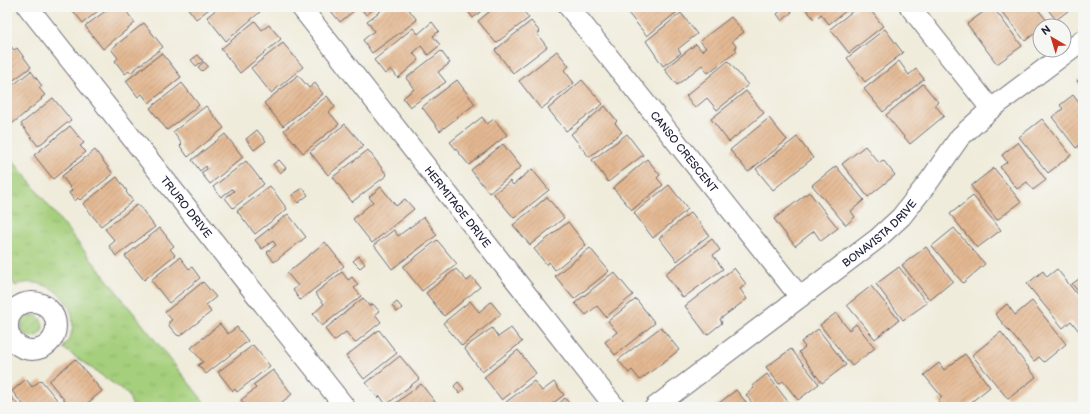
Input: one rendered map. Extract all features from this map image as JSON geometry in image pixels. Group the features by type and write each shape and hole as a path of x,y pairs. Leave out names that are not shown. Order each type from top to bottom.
{"street":[{"name":"TRURO DRIVE","path":"28,7 345,407"},
{"name":"HERMITAGE DRIVE","path":"301,7 615,407"},
{"name":"CANSO CRESCENT","path":"569,7 800,297"},
{"path":"910,7 991,109"},
{"name":"BONAVISTA DRIVE","path":"655,407 877,239 901,217 930,180 960,137 991,109 1083,40"}],"green space":[{"path":"7,153 208,407 133,407 128,394 63,348 71,335 73,323 71,312 66,302 58,293 38,283 26,283 15,286 7,268"},
{"path":"32,315 40,318 43,326 40,334 32,337 24,334 21,326 24,318"}],"building":[{"path":"70,7 103,7 83,23"},
{"path":"111,7 123,7 135,23 103,49 85,26"},
{"path":"187,7 212,7 196,19"},
{"path":"219,7 255,7 260,12 226,41 207,17"},
{"path":"334,7 359,7 340,22 330,10"},
{"path":"360,7 376,7 366,15"},
{"path":"386,7 407,7 417,20 372,53 363,40 374,31 367,21"},
{"path":"465,7 486,7 473,18"},
{"path":"495,7 525,7 522,9 529,18 496,43 478,21"},
{"path":"633,7 673,7 677,12 647,36 628,13 633,9"},
{"path":"788,7 792,12 782,21 777,14"},
{"path":"804,7 851,7 829,24 821,14 815,20"},
{"path":"858,7 868,7 883,26 849,53 830,29"},
{"path":"990,7 993,7 1022,46 997,64 967,24"},
{"path":"998,7 1036,7 1045,18 1032,18 1032,35 1025,41"},
{"path":"1046,7 1073,7 1059,18 1054,18"},
{"path":"681,13 697,34 678,49 681,53 663,66 646,41"},
{"path":"731,17 744,32 732,41 737,47 735,48 737,51 708,73 702,65 677,85 664,69 696,44 702,51 706,48 700,41"},
{"path":"255,21 262,30 269,25 281,39 240,73 221,49"},
{"path":"531,21 540,32 537,34 547,47 513,73 495,50"},
{"path":"432,22 439,31 433,36 440,45 428,55 421,46 413,53 419,60 398,78 391,69 385,74 374,60 413,28 418,34"},
{"path":"144,23 163,47 130,73 129,71 125,74 115,61 118,58 111,49"},
{"path":"885,29 903,53 865,82 847,58"},
{"path":"283,43 303,67 271,93 251,68"},
{"path":"9,44 14,50 17,48 31,67 7,85 7,45"},
{"path":"441,51 450,63 438,72 446,82 410,107 403,98 414,89 406,78"},
{"path":"557,51 569,66 564,70 574,83 541,109 519,81"},
{"path":"162,53 181,77 149,103 142,94 138,97 126,81"},
{"path":"198,55 203,61 196,66 191,60"},
{"path":"728,61 748,85 717,110 707,98 695,108 686,96"},
{"path":"899,61 909,75 916,69 924,79 883,112 864,89"},
{"path":"204,62 208,66 202,71 198,67"},
{"path":"31,71 42,86 39,88 45,95 7,128 7,90"},
{"path":"298,75 309,88 315,83 323,94 283,126 264,103"},
{"path":"1083,76 1083,88 1077,81"},
{"path":"457,80 475,104 440,131 422,107"},
{"path":"582,80 603,104 566,131 548,109"},
{"path":"182,83 199,105 167,130 150,108"},
{"path":"923,84 938,102 935,105 944,116 910,144 886,115"},
{"path":"746,91 764,113 729,142 711,119"},
{"path":"1073,95 1083,108 1083,143 1076,148 1052,117 1063,109 1060,105"},
{"path":"327,96 335,107 329,112 339,124 303,153 284,130"},
{"path":"53,98 71,120 38,146 21,124"},
{"path":"206,106 224,128 188,157 180,146 182,144 173,132"},
{"path":"605,106 617,121 615,123 622,132 589,157 571,134"},
{"path":"482,117 487,124 494,119 507,135 469,165 450,142"},
{"path":"769,118 787,140 748,172 730,150"},
{"path":"1042,119 1071,155 1048,173 1019,137"},
{"path":"345,124 364,146 328,175 310,152"},
{"path":"70,126 84,143 80,146 86,152 53,179 34,155"},
{"path":"257,130 266,141 254,150 246,139"},
{"path":"225,134 243,157 210,184 201,173 207,169 206,166 200,171 192,160"},
{"path":"627,134 643,155 608,182 592,160"},
{"path":"797,137 813,158 773,190 756,169"},
{"path":"1018,142 1046,180 1033,190 1027,182 1017,189 1000,167 1007,162 1002,155"},
{"path":"503,144 521,167 489,193 471,170"},
{"path":"865,146 879,163 883,160 895,175 868,197 842,164"},
{"path":"95,150 113,174 80,200 78,198 75,201 69,193 72,190 62,176"},
{"path":"368,150 387,175 352,202 333,177"},
{"path":"647,159 660,175 657,178 663,185 632,210 613,188"},
{"path":"279,160 286,168 280,173 273,164"},
{"path":"246,161 264,184 233,208 225,198 234,191 232,189 221,197 213,187"},
{"path":"836,166 864,200 851,211 855,217 846,225 812,185"},
{"path":"994,168 1021,202 997,220 971,186"},
{"path":"532,169 549,190 514,218 494,194 510,181 513,185"},
{"path":"117,177 133,201 101,226 83,204"},
{"path":"669,185 688,209 653,238 634,213"},
{"path":"270,186 287,209 255,234 237,211"},
{"path":"381,187 396,206 405,199 414,209 372,243 353,219 373,202 369,197"},
{"path":"303,188 308,195 298,203 292,195"},
{"path":"809,192 838,228 821,241 814,231 795,246 774,219"},
{"path":"973,196 1001,230 977,248 950,214"},
{"path":"547,197 564,218 530,245 513,225"},
{"path":"138,204 155,227 116,256 109,246 115,241 105,229"},
{"path":"691,212 709,235 677,261 659,238"},
{"path":"288,214 306,237 274,262 267,252 276,245 273,241 262,249 255,240"},
{"path":"424,217 437,235 392,269 374,245 394,230 398,236"},
{"path":"568,222 586,245 555,270 549,262 547,265 534,249"},
{"path":"160,228 174,246 170,249 175,255 144,280 125,256"},
{"path":"954,228 985,264 963,283 932,246"},
{"path":"712,239 720,250 713,255 723,269 683,298 665,274"},
{"path":"437,240 457,264 422,291 403,267"},
{"path":"325,242 344,266 300,300 293,290 298,286 287,273"},
{"path":"926,247 953,281 930,300 902,265"},
{"path":"590,248 609,271 574,299 555,276"},
{"path":"359,256 365,264 360,268 353,261"},
{"path":"180,257 189,269 192,267 200,278 169,303 151,280"},
{"path":"899,267 927,303 903,320 876,284"},
{"path":"734,268 746,284 740,289 747,299 720,319 722,323 707,335 685,306"},
{"path":"456,269 467,281 472,277 480,287 444,316 426,293"},
{"path":"1057,269 1083,302 1083,336 1071,321 1063,328 1027,284 1043,271 1047,277"},
{"path":"342,272 348,280 352,277 358,285 354,288 361,296 322,326 313,314 324,304 315,293"},
{"path":"614,272 633,295 606,317 597,306 586,315 575,303"},
{"path":"1083,276 1083,297 1072,284"},
{"path":"203,282 216,297 206,305 211,312 180,336 177,335 169,326 169,322 172,320 165,312"},
{"path":"871,286 899,320 875,339 847,305"},
{"path":"363,298 369,306 373,304 379,311 375,314 381,322 355,343 346,332 334,341 325,329"},
{"path":"636,299 655,323 615,355 605,342 617,332 608,321"},
{"path":"470,301 479,312 491,302 501,314 462,346 443,323"},
{"path":"1032,301 1066,344 1044,362 1039,357 1034,361 995,314 1007,304 1015,315"},
{"path":"397,302 402,308 397,312 392,306"},
{"path":"836,313 849,330 856,324 875,348 852,366 820,325"},
{"path":"220,324 228,334 237,327 248,341 206,374 198,365 203,362 191,348"},
{"path":"661,327 679,350 640,380 632,370 629,373 618,360"},
{"path":"492,328 498,337 511,328 522,342 482,372 464,348"},
{"path":"818,329 846,365 822,383 799,352 805,347 801,342"},
{"path":"379,330 397,353 364,379 346,356"},
{"path":"1001,332 1036,377 1008,399 972,355"},
{"path":"253,345 270,366 237,392 235,389 233,391 218,372"},
{"path":"791,349 819,384 798,400 783,381 779,384 766,367"},
{"path":"518,350 536,373 502,400 484,377"},
{"path":"965,354 990,387 965,407 943,407 938,401 942,397 924,375 939,363 944,370"},
{"path":"400,356 419,379 386,405 380,396 378,398 366,383"},
{"path":"75,359 102,391 83,407 70,407 49,381"},
{"path":"273,370 292,394 276,407 246,407 241,400 256,388 253,385"},
{"path":"767,374 792,407 755,407 746,395 754,388 752,386"},
{"path":"26,379 32,387 41,380 63,407 25,407 12,391"},
{"path":"534,381 542,391 554,382 564,395 548,407 510,407 506,402"},
{"path":"458,382 464,389 459,393 454,386"},
{"path":"421,384 439,407 391,407"},
{"path":"736,390 750,407 714,407"},
{"path":"7,392 20,407 7,407"},
{"path":"565,398 572,407 555,407"}]}
